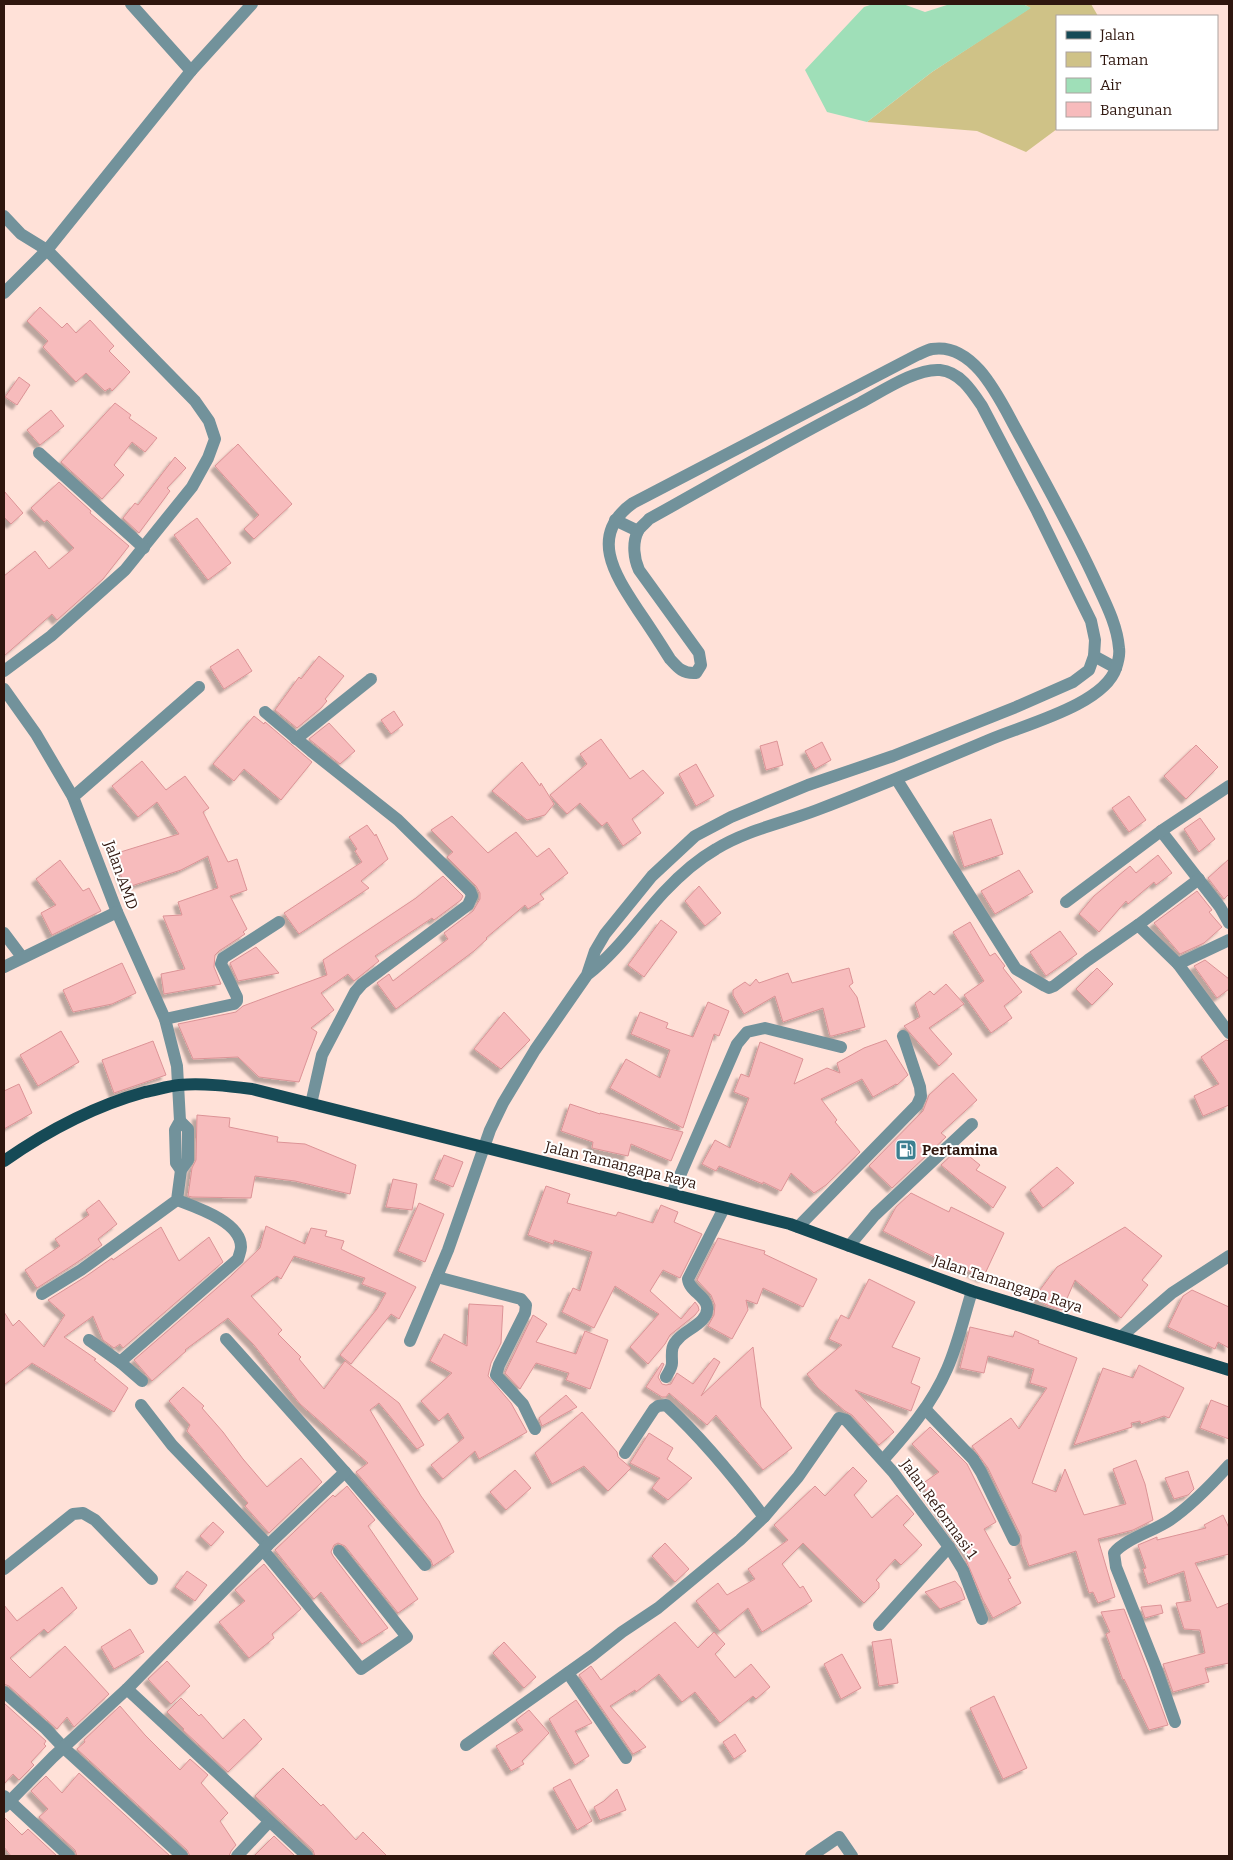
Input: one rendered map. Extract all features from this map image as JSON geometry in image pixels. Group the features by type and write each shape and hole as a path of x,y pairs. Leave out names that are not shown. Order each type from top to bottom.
{"main road":[{"name":"Jalan Tamangapa Raya","path":"4,1161 32,1142 79,1117 129,1097 178,1085 236,1087 484,1147 798,1227 972,1291 1229,1370"}],"street":[{"path":"131,4 191,71"},
{"path":"4,293 47,250 191,71 252,4"},
{"path":"4,216 21,234 47,250 195,401 209,421 215,439 208,458 192,487 125,570 52,636 4,671"},
{"path":"410,1341 437,1277 484,1147 503,1103 535,1050 587,975 595,952 617,919 652,876 695,836 731,817 808,785 893,756 1016,707 1073,682 1089,670 1094,656 1095,640 1091,621 1037,511 982,406 969,388 951,372 940,370 925,371 901,382 811,428 649,519 638,531 634,560 639,570 699,653 701,665 696,673 689,674 680,670 670,659 616,576 609,546 610,533 615,520 622,511 633,503 917,355 931,349 952,350 965,356 978,368 998,397 1073,534 1114,621 1120,650 1116,668 1111,679 1103,688 1088,699 897,780 740,836 715,850 665,890 604,962 587,975"},
{"path":"940,370 952,350"},
{"path":"38,453 144,548"},
{"path":"615,520 638,531"},
{"path":"1094,656 1116,668"},
{"path":"296,739 371,679"},
{"path":"74,797 198,687"},
{"name":"Jalan AMD","path":"4,689 36,734 74,797 117,912 165,1019 177,1066 180,1121 175,1130 176,1163 181,1170 178,1200"},
{"path":"266,712 296,739 398,820 470,891 472,896 468,905 362,984 355,992 322,1055 311,1104"},
{"path":"897,780 1016,969 1049,988 1199,879"},
{"path":"1066,902 1162,831 1229,786"},
{"path":"1162,831 1220,907 1229,923"},
{"path":"4,968 22,957 117,912"},
{"path":"165,1019 234,1004 237,1001 237,997 221,964 223,958 279,922"},
{"path":"1138,925 1178,964 1229,1033"},
{"path":"4,933 22,957"},
{"path":"1178,964 1229,940"},
{"path":"672,1194 737,1044 747,1032 765,1028 841,1047"},
{"path":"798,1227 917,1105 921,1096 920,1087 903,1036"},
{"path":"849,1246 875,1215 972,1124"},
{"path":"42,1294 81,1270 178,1200 224,1221 238,1235 242,1249 238,1259 120,1362"},
{"path":"666,1377 672,1364 671,1354 673,1345 679,1337 702,1320 708,1311 707,1304 688,1284 688,1279 724,1208"},
{"path":"1122,1336 1172,1293 1229,1256"},
{"path":"437,1277 521,1299 526,1305 525,1313 499,1365 496,1375 523,1404 534,1429"},
{"name":"Jalan Reformasi 1","path":"972,1291 947,1370 925,1409 905,1436 883,1460 949,1548 963,1570 982,1620"},
{"path":"226,1339 425,1564"},
{"path":"89,1340 120,1362 142,1381"},
{"path":"141,1405 172,1445 265,1548 362,1669 407,1637 338,1552"},
{"path":"625,1453 654,1409 658,1406 666,1405 691,1428 732,1474 764,1517"},
{"path":"925,1409 973,1460 981,1472 1014,1540"},
{"path":"466,1745 658,1608 740,1540 764,1517 802,1472 839,1418 846,1420 883,1460"},
{"path":"1175,1722 1113,1556 1123,1546 1172,1519 1229,1466"},
{"path":"70,1856 6,1801 127,1689 265,1548 344,1472"},
{"path":"1215,1480 1229,1480"},
{"path":"4,1570 73,1514 83,1514 95,1520 152,1579"},
{"path":"879,1625 949,1548"},
{"path":"568,1673 626,1758"},
{"path":"127,1689 307,1856"},
{"path":"4,1692 182,1856"},
{"path":"237,1856 269,1822"},
{"path":"811,1856 838,1837 852,1856"}],"green space":[{"path":"1024,4 1091,4 1097,15 1056,15 1056,130 1026,152 977,131 867,122 932,72 1030,8"}],"water":[{"path":"873,4 903,4 925,12 950,4 1023,4 1031,8 932,72 867,122 827,112 805,70 864,7"}],"building":[{"path":"40,307 62,328 67,323 76,333 90,320 114,346 109,351 130,372 112,391 110,388 105,391 86,373 76,382 43,347 48,341 27,321"},
{"path":"19,377 30,385 17,405 5,397"},
{"path":"115,403 131,415 129,418 157,438 145,452 132,442 114,465 124,475 102,499 61,462"},
{"path":"51,410 64,426 40,445 27,430"},
{"path":"238,444 292,504 254,539 244,529 259,515 215,466"},
{"path":"175,457 186,468 167,488 170,491 139,533 123,518 135,503 138,505"},
{"path":"59,482 91,511 90,513 129,546 103,579 57,620 52,614 4,656 4,576 35,551 49,569 74,548 47,520 44,522 31,508"},
{"path":"4,491 23,513 11,524 4,517"},
{"path":"197,518 231,563 208,580 174,535"},
{"path":"238,649 252,671 224,689 210,667"},
{"path":"319,656 344,676 325,699 327,701 321,708 297,728 275,710 299,677 301,679"},
{"path":"394,711 403,725 391,734 381,720"},
{"path":"254,716 264,724 265,722 312,762 281,800 244,769 234,781 213,764"},
{"path":"329,723 355,751 340,764 309,739"},
{"path":"601,739 630,779 643,770 664,793 632,819 641,833 623,846 607,822 602,826 580,803 567,814 550,795 587,764 580,754"},
{"path":"777,741 783,765 766,770 760,746"},
{"path":"822,742 831,760 815,769 805,751"},
{"path":"1196,745 1218,767 1186,799 1164,776"},
{"path":"142,761 166,790 185,776 209,808 203,812 228,862 237,859 247,890 230,896 247,929 243,932 245,934 215,955 214,967 221,984 164,994 161,974 185,969 163,916 182,915 178,902 218,888 208,856 181,870 125,888 114,854 179,834 157,802 138,817 112,786"},
{"path":"522,762 540,786 541,783 554,804 545,815 527,820 492,791"},
{"path":"696,764 714,796 696,806 679,774"},
{"path":"1129,796 1146,820 1129,832 1112,808"},
{"path":"452,816 488,853 516,832 537,857 549,848 568,873 540,894 544,899 528,909 525,905 486,938 474,951 396,1009 377,983 389,974 393,981 448,939 444,933 473,911 480,899 480,893 476,886 447,857 453,852 431,830"},
{"path":"1200,818 1215,839 1199,852 1184,829"},
{"path":"991,819 1003,854 964,867 953,832"},
{"path":"367,825 375,836 376,834 388,859 361,881 369,888 299,934 284,913 362,862 355,851 357,849 349,837"},
{"path":"1158,855 1172,873 1156,885 1154,882 1128,904 1126,901 1099,932 1079,914 1094,896 1130,866 1136,873"},
{"path":"1229,859 1229,894 1224,899 1208,878"},
{"path":"60,860 83,891 89,888 101,911 52,935 41,913 56,905 36,879"},
{"path":"1019,870 1033,892 995,914 981,891"},
{"path":"443,876 463,896 461,900 434,920 432,918 375,956 379,961 354,981 348,974 321,993 334,1010 311,1028 317,1032 299,1082 259,1077 238,1057 193,1059 178,1024 236,1012 243,1006 327,975 323,960 416,898"},
{"path":"699,886 721,913 705,926 685,901"},
{"path":"1197,891 1212,910 1209,912 1222,927 1204,943 1180,954 1154,923"},
{"path":"661,920 677,932 644,977 628,965"},
{"path":"970,922 990,956 995,953 1005,966 1003,968 1022,992 1004,1006 1012,1018 991,1033 964,995 984,981 953,932"},
{"path":"1060,931 1077,954 1046,976 1030,952"},
{"path":"256,947 279,973 238,981 230,963"},
{"path":"1205,960 1229,979 1229,989 1217,998 1194,966"},
{"path":"122,963 136,993 112,1004 73,1012 63,990"},
{"path":"849,968 853,983 849,986 857,997 865,1027 832,1036 830,1036 823,1008 783,1022 775,996 744,1014 733,995 733,990 745,982 750,986 756,979 759,983 788,973 792,983"},
{"path":"1097,968 1113,984 1092,1005 1076,989"},
{"path":"946,984 964,1004 929,1028 952,1054 939,1066 904,1026 920,1017 915,1003 930,991 934,995"},
{"path":"708,1002 729,1011 719,1036 714,1034 683,1128 610,1088 626,1059 660,1078 670,1050 631,1034 640,1012 668,1023 666,1028 693,1037"},
{"path":"504,1012 530,1040 501,1069 474,1049"},
{"path":"61,1031 79,1062 38,1086 20,1055"},
{"path":"886,1040 908,1075 897,1085 873,1097 862,1079 821,1099 837,1120 835,1122 860,1152 826,1185 814,1193 791,1173 781,1191 763,1182 763,1184 719,1166 716,1171 702,1164 715,1140 730,1148 749,1098 734,1092 741,1074 749,1077 760,1042 803,1059 794,1084 827,1068 840,1073 837,1063 864,1048"},
{"path":"1226,1040 1229,1041 1229,1105 1203,1116 1194,1096 1219,1084 1201,1057"},
{"path":"153,1041 166,1075 114,1093 102,1060"},
{"path":"953,1073 977,1100 941,1133 946,1137 892,1188 869,1166 923,1111 929,1095"},
{"path":"19,1084 32,1113 4,1129 4,1091"},
{"path":"570,1104 600,1114 683,1132 671,1161 631,1144 628,1156 592,1148 593,1142 561,1131"},
{"path":"197,1115 230,1118 229,1127 278,1137 277,1142 305,1144 356,1165 350,1194 295,1181 255,1176 251,1198 188,1196 192,1168 196,1160"},
{"path":"959,1148 980,1165 976,1170 1006,1187 993,1208 941,1165"},
{"path":"444,1155 463,1162 453,1187 434,1179"},
{"path":"1057,1167 1074,1183 1043,1208 1030,1190"},
{"path":"393,1179 417,1184 412,1210 386,1207"},
{"path":"546,1186 570,1194 567,1203 616,1216 618,1212 653,1223 661,1205 678,1212 674,1222 702,1234 680,1278 663,1270 650,1291 681,1319 695,1302 699,1310 670,1335 648,1364 630,1347 659,1314 615,1286 594,1328 562,1312 573,1288 580,1291 592,1252 554,1240 553,1244 528,1235"},
{"path":"911,1193 949,1212 951,1207 1004,1233 983,1278 946,1259 944,1262 883,1231 896,1207"},
{"path":"99,1200 117,1224 98,1239 102,1245 37,1288 25,1270 60,1246 55,1239 89,1215 86,1210"},
{"path":"419,1203 444,1214 425,1262 398,1251"},
{"path":"266,1226 305,1244 311,1228 327,1231 325,1236 344,1241 341,1249 416,1287 399,1319 391,1314 351,1364 340,1355 377,1309 386,1293 362,1284 365,1278 294,1256 281,1279 277,1276 251,1296 282,1330 278,1334 301,1357 299,1359 324,1389 345,1361 399,1403 424,1445 417,1449 379,1403 370,1410 421,1496 439,1521 454,1552 433,1566 431,1560 356,1472 368,1463 300,1404 254,1345 228,1318 185,1350 152,1381 134,1360 231,1276 260,1248"},
{"path":"161,1227 179,1261 209,1237 223,1262 123,1348 120,1344 114,1348 103,1340 93,1316 64,1337 96,1359 94,1360 128,1388 114,1412 32,1363 4,1385 4,1312 13,1326 19,1320 44,1347 65,1315 48,1300 112,1258 113,1260"},
{"path":"1125,1227 1162,1256 1142,1280 1148,1285 1121,1318 1075,1280 1062,1310 1034,1298 1057,1267"},
{"path":"718,1238 765,1251 764,1254 817,1279 803,1307 763,1288 757,1304 746,1300 748,1310 732,1339 708,1326 714,1315 715,1305 711,1295 697,1280"},
{"path":"869,1279 915,1302 892,1347 920,1358 911,1383 920,1387 911,1411 855,1390 894,1432 879,1445 852,1415 818,1388 807,1374 842,1345 829,1339 841,1315 849,1319"},
{"path":"1192,1290 1229,1307 1229,1348 1218,1342 1215,1349 1168,1327 1183,1296"},
{"path":"469,1304 503,1306 501,1343 491,1363 488,1376 511,1403 527,1432 479,1459 475,1451 443,1479 431,1465 464,1438 448,1413 439,1421 421,1401 452,1373 430,1361 444,1334 467,1346"},
{"path":"533,1315 547,1324 536,1342 576,1354 585,1331 608,1340 590,1389 566,1380 569,1373 536,1363 520,1389 505,1373"},
{"path":"970,1327 1013,1337 1015,1331 1039,1341 1038,1343 1077,1358 1032,1483 1056,1492 1065,1469 1084,1515 1126,1504 1113,1469 1136,1460 1145,1484 1153,1520 1133,1530 1098,1539 1115,1597 1098,1603 1093,1592 1089,1593 1076,1551 1029,1566 1021,1544 1021,1536 988,1468 972,1446 1011,1418 1019,1429 1047,1388 1030,1383 1034,1369 988,1356 984,1373 960,1368"},
{"path":"753,1347 761,1407 792,1448 763,1470 716,1415 707,1425 669,1393 666,1397 662,1397 646,1387 662,1363 664,1364 658,1377 662,1384 671,1384 677,1373 693,1384 714,1358 720,1362 701,1396"},
{"path":"1139,1365 1184,1388 1169,1418 1164,1416 1141,1424 1140,1421 1131,1423 1132,1427 1074,1445 1103,1368 1133,1378"},
{"path":"183,1387 204,1406 202,1408 267,1487 301,1458 322,1482 269,1533 245,1506 248,1503 187,1431 190,1425 169,1401"},
{"path":"566,1395 577,1407 542,1426 539,1418"},
{"path":"1211,1400 1229,1407 1229,1439 1200,1428"},
{"path":"582,1412 617,1452 618,1457 631,1468 608,1491 584,1466 552,1484 535,1453"},
{"path":"930,1427 967,1464 996,1522 984,1529 1011,1578 1008,1579 1021,1603 993,1618 966,1560 970,1557 922,1484 939,1472 912,1444"},
{"path":"649,1433 673,1448 667,1459 692,1478 668,1500 652,1488 660,1478 630,1463"},
{"path":"853,1467 867,1481 854,1495 872,1518 897,1495 914,1514 903,1525 922,1545 901,1565 895,1559 876,1580 879,1583 879,1588 864,1603 803,1543 782,1564 800,1588 803,1586 812,1601 762,1632 748,1608 720,1631 696,1601 718,1583 727,1595 755,1579 748,1569 788,1540 774,1525 815,1486 825,1496"},
{"path":"515,1470 531,1488 506,1510 490,1492"},
{"path":"1188,1471 1194,1489 1188,1495 1174,1499 1165,1478"},
{"path":"347,1486 375,1520 368,1526 418,1599 398,1613 345,1546 338,1543 334,1545 331,1552 333,1556 388,1628 362,1644 321,1592 314,1599 275,1550 333,1495 335,1497"},
{"path":"1223,1515 1229,1528 1229,1554 1195,1563 1217,1608 1229,1603 1229,1663 1205,1668 1209,1682 1173,1692 1163,1664 1205,1653 1200,1630 1184,1629 1176,1603 1191,1601 1184,1571 1148,1584 1143,1569 1146,1568 1138,1545 1157,1537 1157,1540 1206,1528 1204,1525"},
{"path":"213,1522 224,1532 211,1546 200,1536"},
{"path":"665,1543 689,1569 675,1582 652,1556"},
{"path":"264,1564 301,1609 272,1634 274,1638 249,1658 219,1622 245,1601 235,1590"},
{"path":"187,1571 207,1585 195,1601 175,1587"},
{"path":"955,1581 961,1588 965,1599 940,1609 925,1592"},
{"path":"62,1587 77,1608 48,1633 44,1629 10,1658 30,1678 65,1646 109,1694 74,1727 67,1717 57,1729 9,1686 4,1684 4,1605 17,1621"},
{"path":"1161,1605 1163,1613 1145,1618 1141,1607"},
{"path":"1124,1609 1168,1725 1149,1730 1123,1680 1106,1634 1110,1632 1101,1612"},
{"path":"675,1622 698,1648 714,1632 725,1644 715,1654 735,1678 751,1664 770,1687 756,1699 753,1696 720,1723 695,1692 682,1702 659,1674 636,1692 635,1690 610,1706 646,1747 633,1754 579,1675 591,1666 601,1680"},
{"path":"130,1629 144,1652 114,1669 101,1647"},
{"path":"891,1639 898,1683 879,1686 872,1642"},
{"path":"504,1642 536,1677 524,1688 493,1653"},
{"path":"842,1654 861,1688 841,1699 824,1664"},
{"path":"167,1661 190,1686 171,1704 148,1679"},
{"path":"994,1696 1027,1768 1003,1779 970,1708"},
{"path":"181,1698 199,1716 201,1714 223,1739 244,1719 262,1739 228,1772 183,1730 167,1712"},
{"path":"576,1700 592,1723 575,1731 589,1756 575,1765 549,1719"},
{"path":"4,1703 46,1741 44,1744 46,1746 31,1762 34,1765 19,1780 13,1774 4,1784"},
{"path":"120,1706 145,1735 180,1770 190,1759 208,1775 201,1783 228,1813 220,1821 236,1845 229,1856 190,1856 187,1850 77,1749"},
{"path":"529,1710 549,1733 522,1761 524,1764 511,1771 496,1746 523,1730 516,1720"},
{"path":"735,1734 746,1751 734,1759 723,1742"},
{"path":"283,1768 321,1806 323,1804 356,1840 363,1832 387,1856 315,1856 313,1850 255,1796"},
{"path":"79,1773 170,1856 77,1856 75,1850 39,1817 48,1809 31,1791 46,1776 62,1793"},
{"path":"570,1779 592,1821 577,1830 553,1788"},
{"path":"617,1789 626,1810 600,1820 594,1807"},
{"path":"4,1817 22,1835 28,1829 57,1856 11,1856 4,1847"},
{"path":"274,1836 295,1856 254,1856"}],"place":[{"name":"Pertamina","path":"906,1150"}]}
